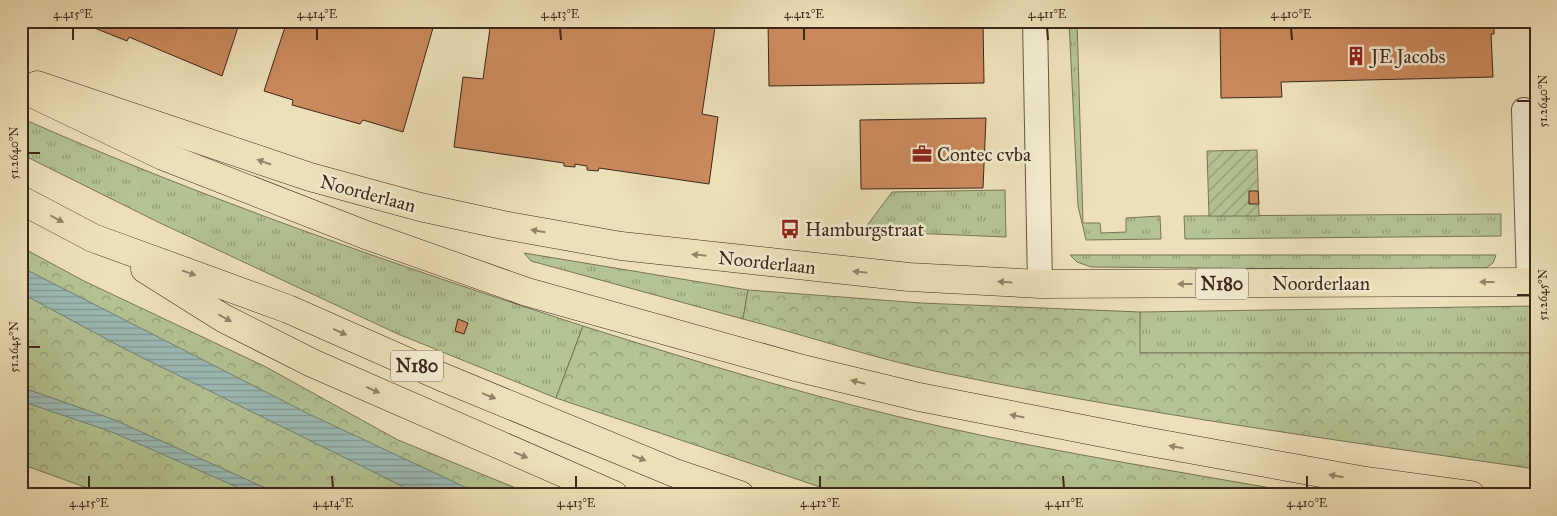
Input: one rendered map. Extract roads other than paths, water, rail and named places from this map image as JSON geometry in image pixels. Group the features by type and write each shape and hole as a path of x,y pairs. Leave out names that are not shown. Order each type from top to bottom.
{"main road":[{"name":"Noorderlaan","path":"21,80 310,177 420,207 503,225 621,246 909,276 1040,284 1532,282"},
{"path":"21,88 163,156 366,235 527,292 799,368 919,397 1341,477 1471,495"},
{"name":"N180","path":"21,200 94,238 288,309 442,377 639,458 740,495"},
{"path":"94,238 224,318 312,363 614,495"}],"street":[{"path":"1035,21 1040,284"},
{"path":"1524,110 1532,282"}],"water":[{"path":"21,267 311,415 482,495 420,495 125,349 21,293"},
{"path":"21,387 115,420 281,495 255,495 112,432 21,401"}],"place":[{"name":"JE Jacobs","path":"1356,56"},
{"name":"Contec cvba","path":"922,154"},
{"name":"Hamburgstraat","path":"790,229"}]}
